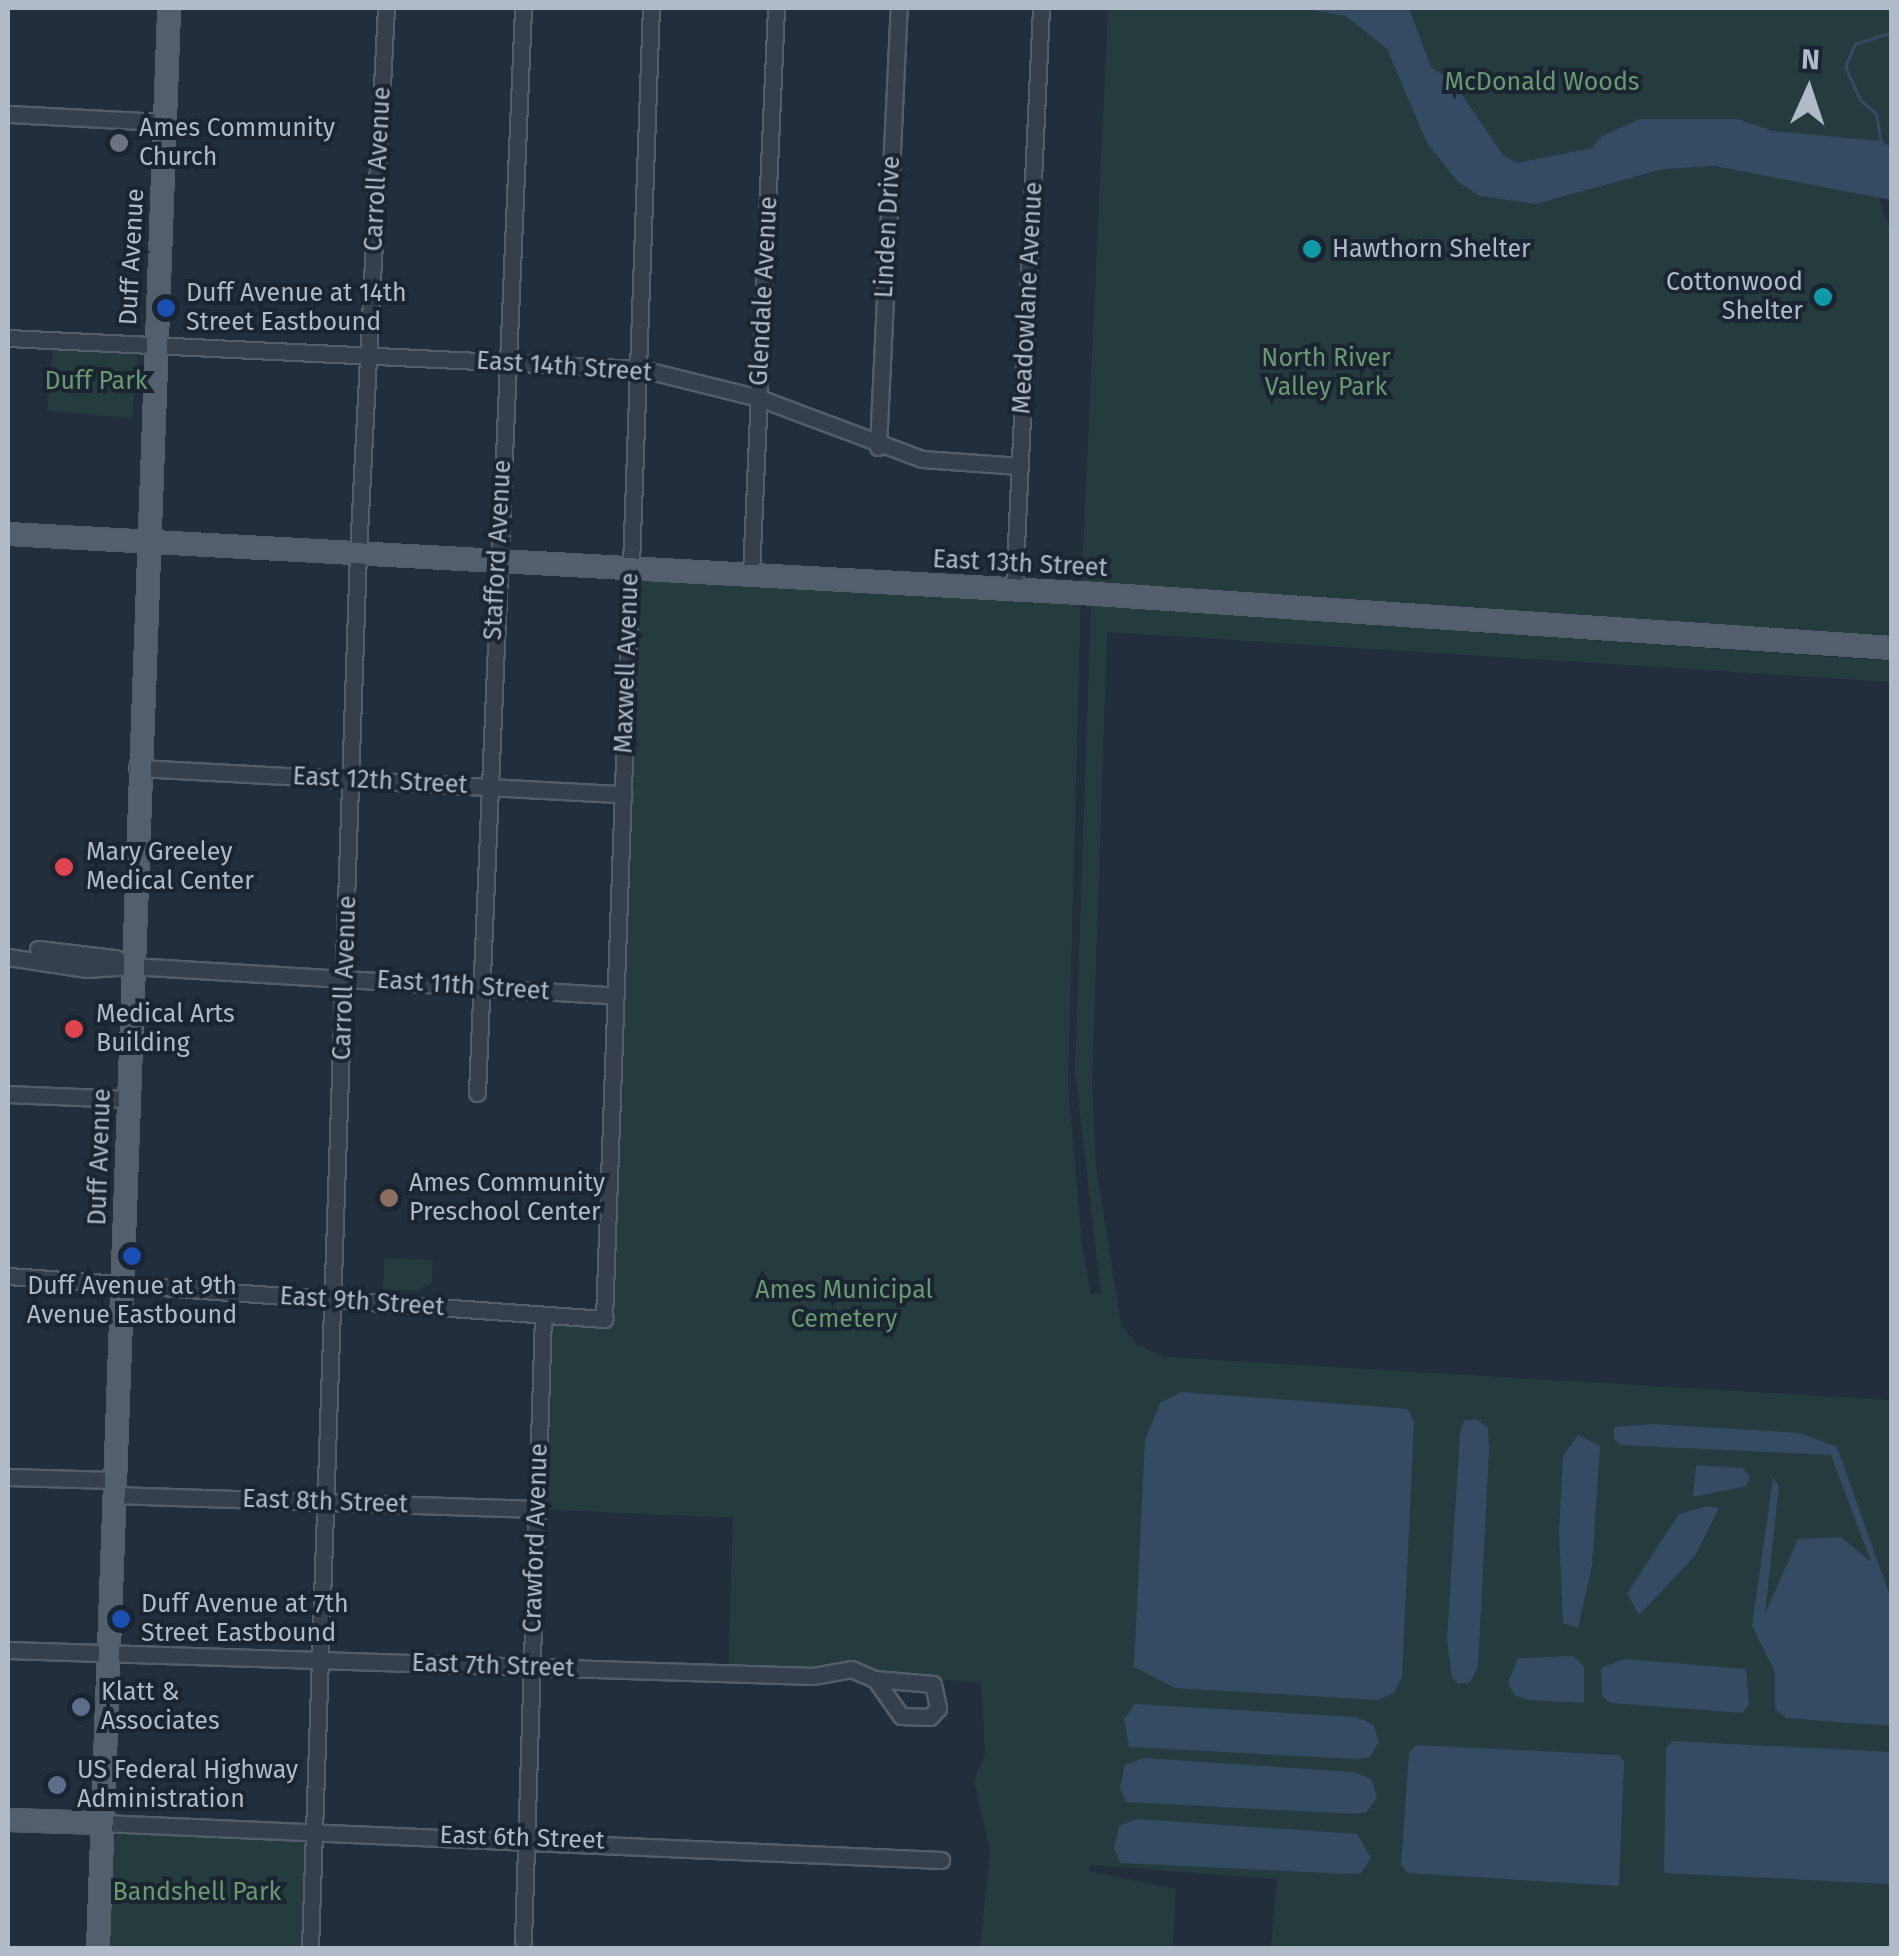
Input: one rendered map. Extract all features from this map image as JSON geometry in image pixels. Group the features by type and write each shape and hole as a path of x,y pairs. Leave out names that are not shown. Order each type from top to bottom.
{"main road":[{"name":"Duff Avenue","path":"98,1948 152,344 169,8"},
{"name":"East 13th Street","path":"8,534 1014,589 1892,648"},
{"path":"8,1820 102,1823"}],"street":[{"name":"Carroll Avenue","path":"310,1948 323,1660 358,552 386,8"},
{"name":"Stafford Avenue","path":"478,1093 496,560 523,8"},
{"name":"Maxwell Avenue","path":"604,1319 630,567 642,369 651,8"},
{"name":"Glendale Avenue","path":"751,574 776,8"},
{"name":"Linden Drive","path":"878,446 899,8"},
{"name":"Meadowlane Avenue","path":"1014,589 1042,8"},
{"path":"8,114 163,122"},
{"name":"East 14th Street","path":"8,338 642,369 759,398 878,446 922,459 1020,466"},
{"name":"East 12th Street","path":"138,768 623,794"},
{"path":"8,948 116,958 131,966"},
{"path":"8,957 87,969 131,966"},
{"name":"East 11th Street","path":"131,966 615,996"},
{"path":"8,1094 126,1099"},
{"name":"East 9th Street","path":"8,1276 604,1319"},
{"name":"Crawford Avenue","path":"523,1940 543,1315"},
{"name":"East 8th Street","path":"8,1477 328,1502 537,1509"},
{"name":"East 7th Street","path":"8,1650 814,1676 851,1670 875,1679"},
{"name":"East 6th Street","path":"102,1823 526,1838 941,1860"}],"green space":[{"name":"North River Valley Park","path":"1108,8 1300,8 1346,16 1388,49 1439,160 1536,204 1663,169 1715,166 1878,195 1892,236 1891,648 1081,593"},
{"name":"McDonald Woods","path":"1409,8 1891,8 1891,147 1773,131 1737,119 1602,136 1593,148 1517,163 1503,156 1431,67"},
{"name":"Duff Park","path":"53,346 138,353 132,418 47,411"},
{"name":"Ames Municipal Cemetery","path":"630,567 1081,593 1068,1085 1082,1243 1091,1294 1101,1294 1075,1070 1091,605 1891,661 1891,682 1107,632 1092,1086 1096,1166 1121,1324 1137,1345 1165,1357 1891,1400 1891,1948 1271,1948 1277,1879 1090,1865 1089,1871 1176,1889 1173,1948 980,1948 990,1852 974,1780 985,1755 981,1683 864,1673 728,1673 733,1518 537,1509 543,1315 604,1319"},
{"path":"384,1258 433,1260 432,1283 416,1291 383,1290"},
{"name":"Bandshell Park","path":"119,1833 304,1838 304,1948 109,1948 113,1841"}],"water":[{"path":"1300,8 1409,8 1431,67 1453,82 1503,155 1517,163 1592,148 1602,136 1640,119 1737,119 1773,131 1881,141 1891,147 1891,200 1715,166 1663,169 1536,204 1480,196 1458,182 1427,143 1387,49 1346,16"},
{"path":"1182,1392 1408,1409 1414,1423 1402,1677 1394,1693 1378,1700 1175,1688 1134,1667 1145,1440 1160,1403"},
{"path":"1476,1419 1488,1428 1489,1450 1478,1667 1470,1682 1459,1684 1452,1678 1447,1640 1460,1433 1464,1421"},
{"path":"1652,1424 1800,1433 1837,1447 1891,1599 1891,1726 1786,1718 1775,1709 1775,1672 1752,1626 1773,1478 1779,1486 1765,1614 1798,1539 1841,1537 1871,1562 1831,1455 1620,1445 1614,1439 1614,1427"},
{"path":"1578,1435 1600,1446 1592,1565 1578,1628 1563,1623 1559,1531 1563,1456"},
{"path":"1696,1465 1743,1468 1750,1477 1746,1486 1693,1497"},
{"path":"1708,1506 1719,1508 1695,1556 1639,1615 1627,1594 1679,1514"},
{"path":"1573,1656 1584,1667 1584,1703 1529,1700 1514,1695 1508,1683 1518,1658"},
{"path":"1624,1659 1746,1669 1749,1704 1743,1713 1611,1703 1602,1696 1601,1668"},
{"path":"1135,1704 1356,1717 1373,1724 1379,1742 1369,1758 1355,1759 1129,1747 1124,1719"},
{"path":"1673,1741 1891,1752 1891,1884 1664,1873 1666,1747"},
{"path":"1417,1745 1618,1755 1624,1761 1619,1886 1408,1873 1401,1865 1409,1752"},
{"path":"1143,1758 1354,1772 1371,1779 1377,1797 1367,1812 1353,1814 1126,1802 1120,1788 1125,1765"},
{"path":"1137,1819 1357,1834 1371,1858 1361,1873 1347,1874 1121,1863 1114,1849 1119,1826"}],"waterway":[{"path":"1881,144 1876,114 1860,100 1845,67 1855,44 1892,32"}],"place":[{"name":"Ames Community Church","path":"119,143"},
{"name":"Hawthorn Shelter","path":"1312,249"},
{"name":"Cottonwood Shelter","path":"1823,297"},
{"name":"Duff Avenue at 14th Street Eastbound","path":"166,308"},
{"name":"Mary Greeley Medical Center","path":"64,867"},
{"name":"Medical Arts Building","path":"74,1029"},
{"name":"Ames Community Preschool Center","path":"389,1198"},
{"name":"Duff Avenue at 9th Avenue Eastbound","path":"132,1256"},
{"name":"Duff Avenue at 7th Street Eastbound","path":"121,1619"},
{"name":"Klatt & Associates","path":"81,1707"},
{"name":"US Federal Highway Administration","path":"57,1785"}]}
